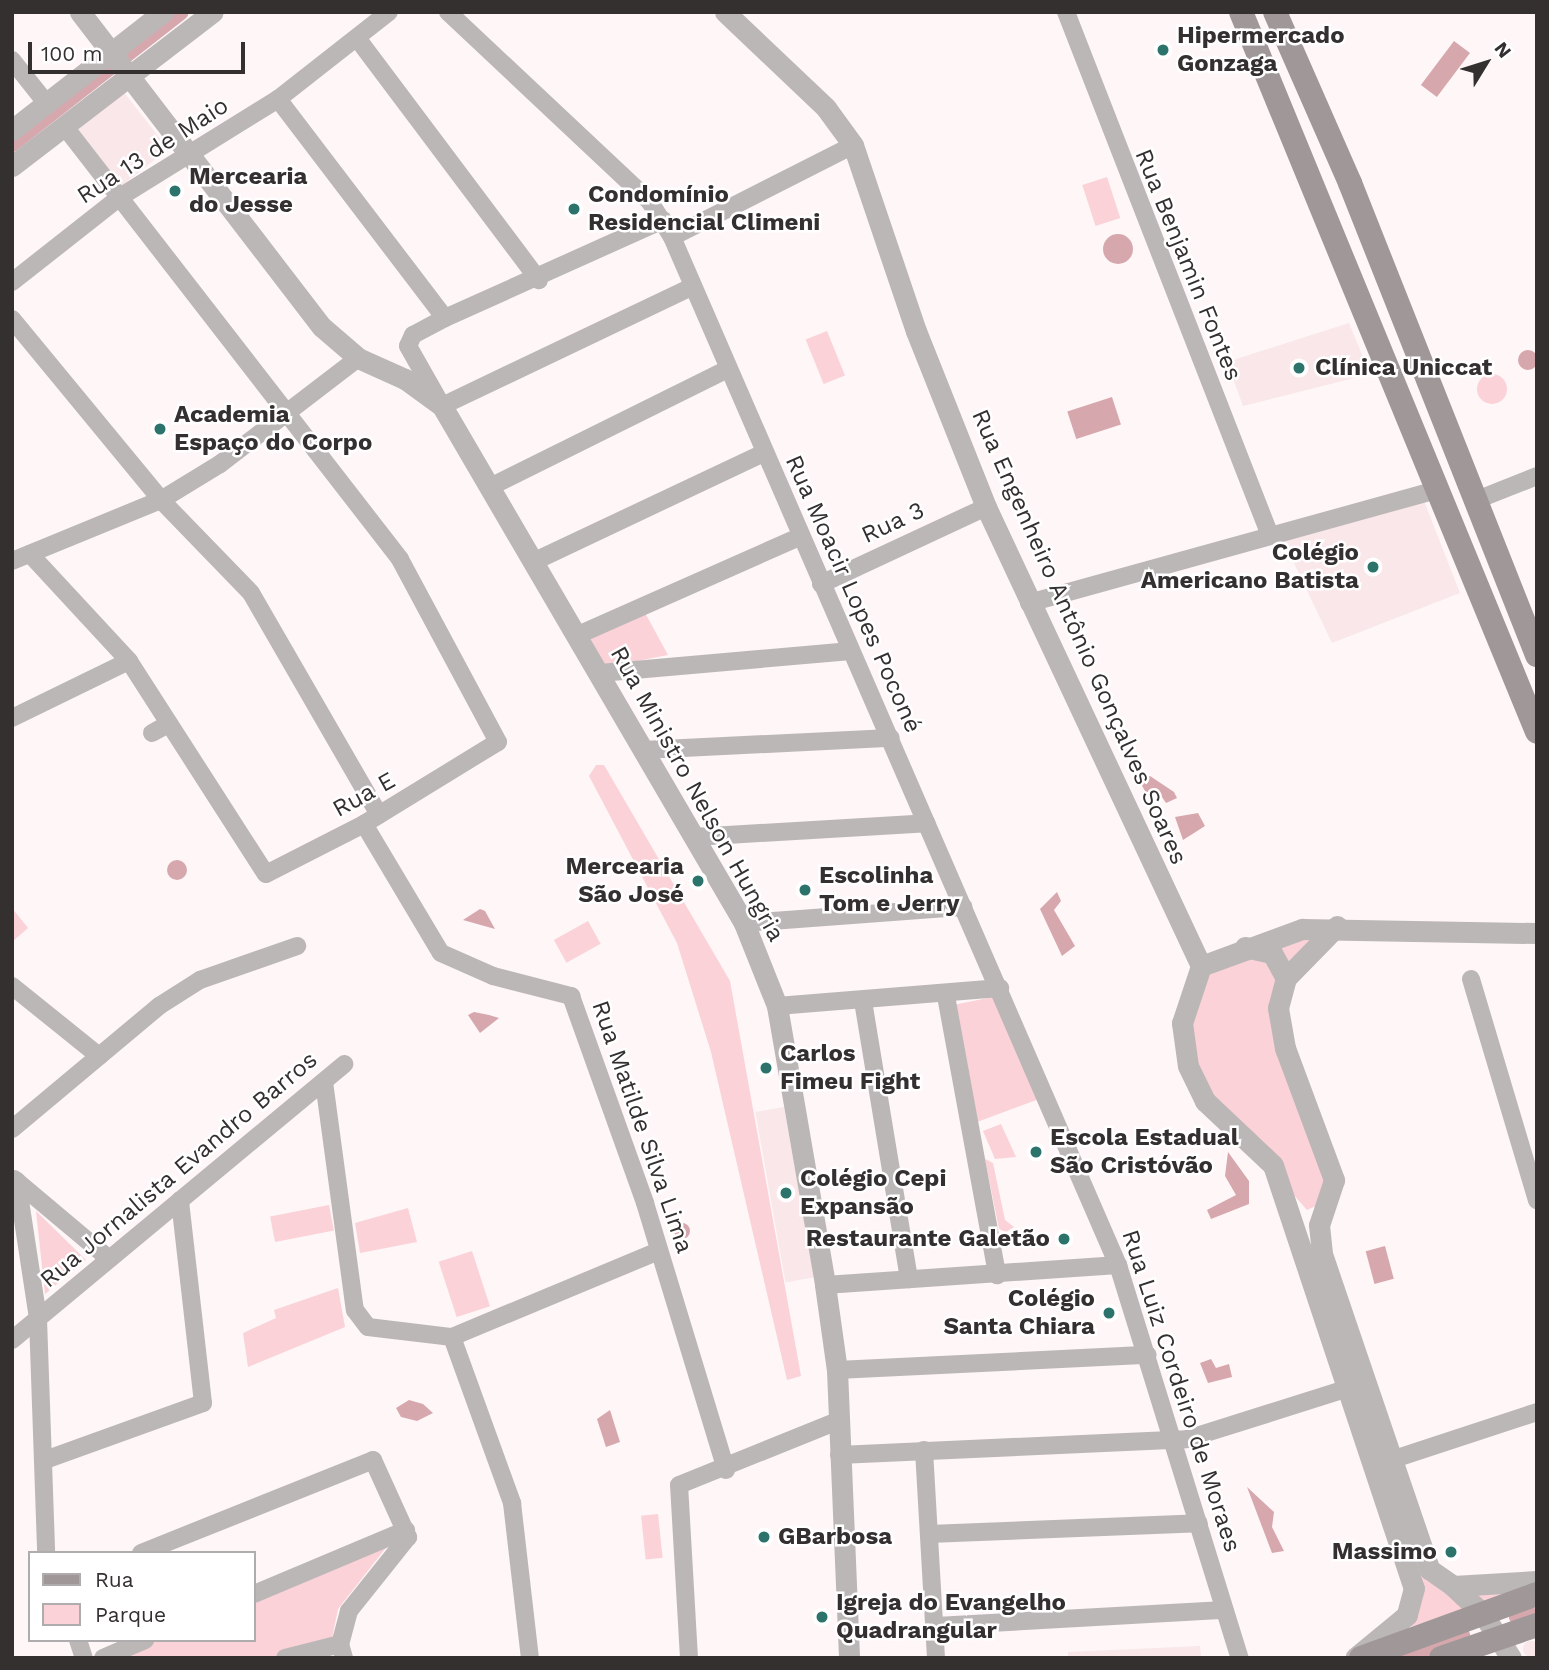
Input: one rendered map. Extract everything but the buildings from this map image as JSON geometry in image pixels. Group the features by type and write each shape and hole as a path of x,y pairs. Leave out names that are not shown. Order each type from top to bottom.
{"main road":[{"path":"1241,12 1537,732"},
{"path":"1275,12 1350,183 1537,656"},
{"path":"1361,1658 1537,1594"},
{"path":"1441,1658 1506,1648 1537,1625"}],"street":[{"name":"Rua Ministro Nelson Hungria","path":"80,12 322,327 358,358 405,379 442,406"},
{"path":"12,130 163,12"},
{"path":"12,166 65,127 127,75 213,12"},
{"name":"Rua 13 de Maio","path":"12,282 120,197 190,158 278,99 389,12"},
{"name":"Rua Moacir Lopes Poconé","path":"448,12 663,220 799,537 891,738 1000,988"},
{"name":"Rua Engenheiro Antônio Gonçalves Soares","path":"725,12 826,108 853,145 916,331 986,507 1201,966"},
{"name":"Rua Benjamin Fontes","path":"1066,12 1269,533"},
{"path":"357,38 539,280"},
{"path":"12,60 47,104"},
{"path":"278,99 445,318 539,280 663,220"},
{"path":"65,127 288,412"},
{"path":"672,237 853,145"},
{"path":"442,406 692,287"},
{"name":"Rua Ministro Nelson Hungria","path":"445,318 413,335 408,346 492,485 744,923 777,1006 825,1284 837,1370 835,1422 849,1658"},
{"path":"12,319 161,500 251,593 372,819"},
{"path":"12,561 161,500 288,412 358,358"},
{"path":"492,485 726,370"},
{"name":"Rua E","path":"168,724 260,870 273,871 372,819 489,750 499,735 400,559 288,412"},
{"path":"535,561 763,453"},
{"path":"1474,501 1537,476"},
{"path":"1029,603 1269,533 1436,490"},
{"name":"Rua 3","path":"821,584 986,507"},
{"path":"578,635 799,537"},
{"path":"30,554 129,661 168,724 152,733"},
{"path":"600,673 851,651"},
{"path":"12,718 129,661"},
{"path":"643,750 891,738"},
{"name":"Rua Matilde Silva Lima","path":"372,819 441,953 493,976 571,996 659,1251 726,1469"},
{"path":"694,837 927,823"},
{"path":"744,923 963,907"},
{"path":"1506,1648 1483,1614 1453,1586 1429,1569 1403,1530 1346,1389 1290,1206 1265,1155 1213,1111 1196,1086 1182,1023 1201,966 1245,947 1302,929 1337,926 1537,933"},
{"path":"1337,926 1286,978 1279,1026 1333,1172 1318,1240 1388,1461 1412,1580 1413,1605 1354,1658"},
{"path":"12,1129 99,1056 200,980 297,946"},
{"path":"1245,947 1272,953 1286,978"},
{"path":"1471,979 1537,1200"},
{"path":"12,986 99,1056"},
{"path":"777,1006 946,996 1000,988"},
{"name":"Rua Luiz Cordeiro de Moraes","path":"1000,988 1118,1265 1240,1658"},
{"path":"946,996 997,1275"},
{"path":"863,1001 909,1279"},
{"name":"Rua Jornalista Evandro Barros","path":"12,1340 344,1064"},
{"path":"324,1082 359,1321 452,1337 659,1251"},
{"path":"15,1179 108,1258"},
{"path":"15,1179 38,1319 45,1460 46,1551"},
{"path":"45,1460 203,1403 180,1200"},
{"path":"1290,1206 1311,1212 1328,1203"},
{"path":"825,1284 997,1275 1118,1265"},
{"path":"452,1337 512,1503 530,1658"},
{"path":"837,1370 1148,1355"},
{"path":"839,1455 1172,1441 1346,1389"},
{"path":"1388,1461 1537,1412"},
{"path":"689,1658 679,1485 726,1469 835,1422"},
{"path":"923,1450 936,1658"},
{"path":"146,1551 368,1459 377,1464 406,1531 405,1543 349,1611 342,1651 285,1658"},
{"path":"929,1534 1199,1523"},
{"path":"256,1593 406,1531"},
{"path":"1453,1586 1537,1581"},
{"path":"936,1626 1225,1610"},
{"path":"103,1658 140,1642"}],"shaded area":[{"path":"1454,41 1470,53 1437,97 1421,85"},
{"path":"122,90 168,149 122,185 76,126"},
{"path":"1118,234 1128,239 1133,249 1128,259 1118,264 1108,259 1103,249 1108,239"},
{"name":"Clínica Uniccat","path":"1349,323 1370,374 1243,406 1227,362"},
{"path":"1528,350 1535,353 1538,360 1535,367 1528,370 1521,367 1518,360 1521,353"},
{"path":"1112,397 1121,425 1076,439 1067,412"},
{"name":"Colégio Americano Batista","path":"1424,501 1460,593 1332,643 1283,540"},
{"path":"1150,776 1174,792 1177,798 1166,803 1158,791 1146,793 1138,778"},
{"path":"1198,813 1205,826 1183,840 1175,817"},
{"path":"177,860 184,863 187,870 184,877 177,880 170,877 167,870 170,863"},
{"path":"1057,892 1061,901 1054,910 1075,946 1062,956 1040,909"},
{"path":"480,909 485,911 495,929 463,920"},
{"path":"474,1012 499,1018 480,1033 468,1015"},
{"name":"Colégio Cepi Expansão","path":"784,1107 814,1277 785,1282 755,1112"},
{"path":"1228,1152 1249,1181 1249,1204 1211,1219 1207,1210 1236,1195 1225,1176"},
{"path":"682,1223 688,1225 688,1237 682,1239 676,1237 674,1231 676,1225"},
{"path":"1385,1246 1394,1279 1374,1284 1366,1251"},
{"path":"1211,1359 1216,1368 1229,1364 1232,1377 1208,1383 1200,1363"},
{"path":"409,1400 423,1404 433,1413 417,1421 401,1417 396,1408"},
{"path":"610,1410 620,1442 606,1447 597,1419"},
{"path":"1247,1487 1274,1512 1272,1527 1284,1551 1272,1553"},
{"path":"1531,1641 1537,1643 1537,1655 1531,1657 1525,1655 1523,1649 1525,1643"},
{"path":"1200,1646 1201,1658 1068,1658 1068,1652"}],"green space":[{"path":"1107,177 1120,218 1096,226 1082,185"},
{"path":"827,331 845,376 824,384 806,340"},
{"path":"1492,374 1503,378 1507,389 1503,400 1492,404 1481,400 1477,389 1481,378"},
{"path":"644,611 668,655 606,667 589,637"},
{"path":"596,765 604,765 730,981 801,1376 787,1380 711,1052 677,943 589,776"},
{"path":"12,908 28,928 12,942"},
{"path":"588,921 601,944 566,963 554,940"},
{"path":"1323,933 1289,969 1280,949 1269,944"},
{"path":"1244,954 1273,961 1328,1180 1318,1205 1307,1210 1214,1103 1194,1061 1185,1016 1207,974"},
{"path":"998,996 1042,1098 977,1122 953,1005"},
{"path":"1001,1124 1016,1157 995,1159 983,1131"},
{"path":"985,1159 993,1163 1005,1220 1014,1227 1006,1232 999,1229"},
{"path":"329,1205 334,1231 275,1242 270,1216"},
{"path":"408,1208 417,1242 360,1253 355,1223"},
{"path":"36,1211 86,1260 45,1294"},
{"path":"472,1251 490,1306 457,1317 439,1262"},
{"path":"338,1288 345,1327 248,1367 243,1333 276,1318 274,1310"},
{"path":"658,1514 663,1558 646,1560 641,1516"},
{"path":"396,1535 338,1609 331,1643 273,1658 106,1658 143,1642 256,1642 256,1595"},
{"path":"1416,1565 1428,1572 1525,1590 1398,1631"}],"waterway":[{"path":"12,144 181,12"},
{"path":"1517,1617 1528,1613"},
{"path":"1398,1658 1462,1636"}],"place":[{"name":"Hipermercado Gonzaga","path":"1163,50"},
{"name":"Mercearia do Jesse","path":"175,191"},
{"name":"Condomínio Residencial Climeni","path":"574,209"},
{"name":"Clínica Uniccat","path":"1299,368"},
{"name":"Academia Espaço do Corpo","path":"160,429"},
{"name":"Colégio Americano Batista","path":"1373,567"},
{"name":"Mercearia São José","path":"698,881"},
{"name":"Escolinha Tom e Jerry","path":"805,890"},
{"name":"Carlos Fimeu Fight","path":"766,1068"},
{"name":"Escola Estadual São Cristóvão","path":"1036,1152"},
{"name":"Colégio Cepi Expansão","path":"786,1193"},
{"name":"Restaurante Galetão","path":"1064,1239"},
{"name":"Colégio Santa Chiara","path":"1109,1313"},
{"name":"GBarbosa","path":"764,1537"},
{"name":"Massimo","path":"1451,1552"},
{"name":"Igreja do Evangelho Quadrangular","path":"822,1617"}]}
